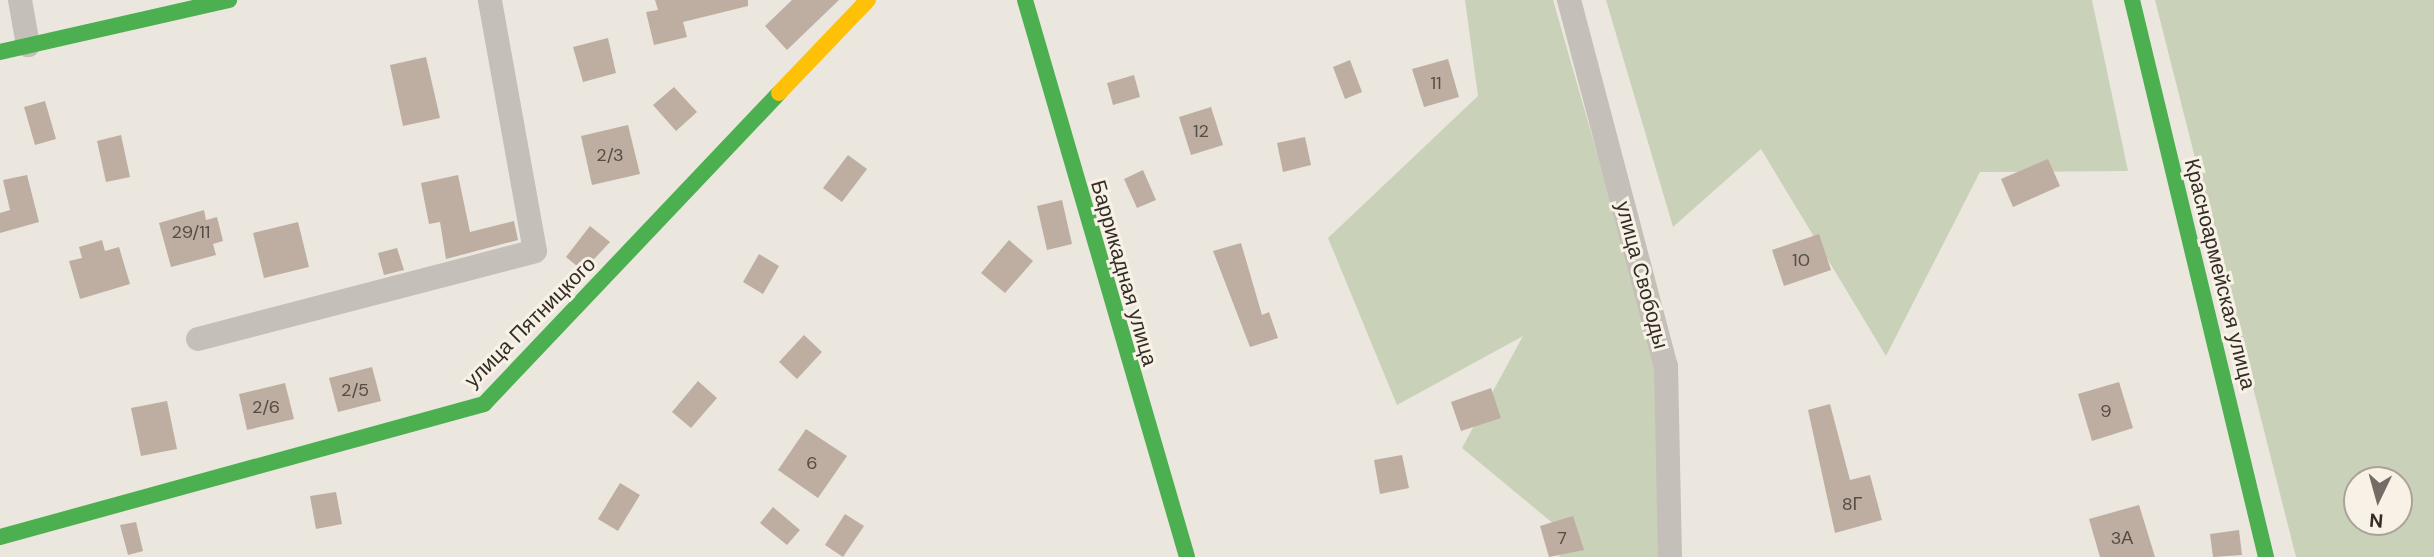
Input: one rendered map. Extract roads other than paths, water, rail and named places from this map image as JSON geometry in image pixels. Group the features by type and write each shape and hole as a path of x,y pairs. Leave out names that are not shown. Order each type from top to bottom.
{"street":[{"path":"20,0 28,45"},
{"path":"0,52 229,0"},
{"path":"198,339 534,251 490,0"},
{"name":"Баррикадная улица","path":"1025,0 1187,557"},
{"name":"улица Свободы","path":"1569,0 1666,366 1670,557"},
{"name":"Красноармейская улица","path":"2132,0 2266,557"},
{"name":"улица Пятницкого","path":"0,537 484,404 866,1"}]}
